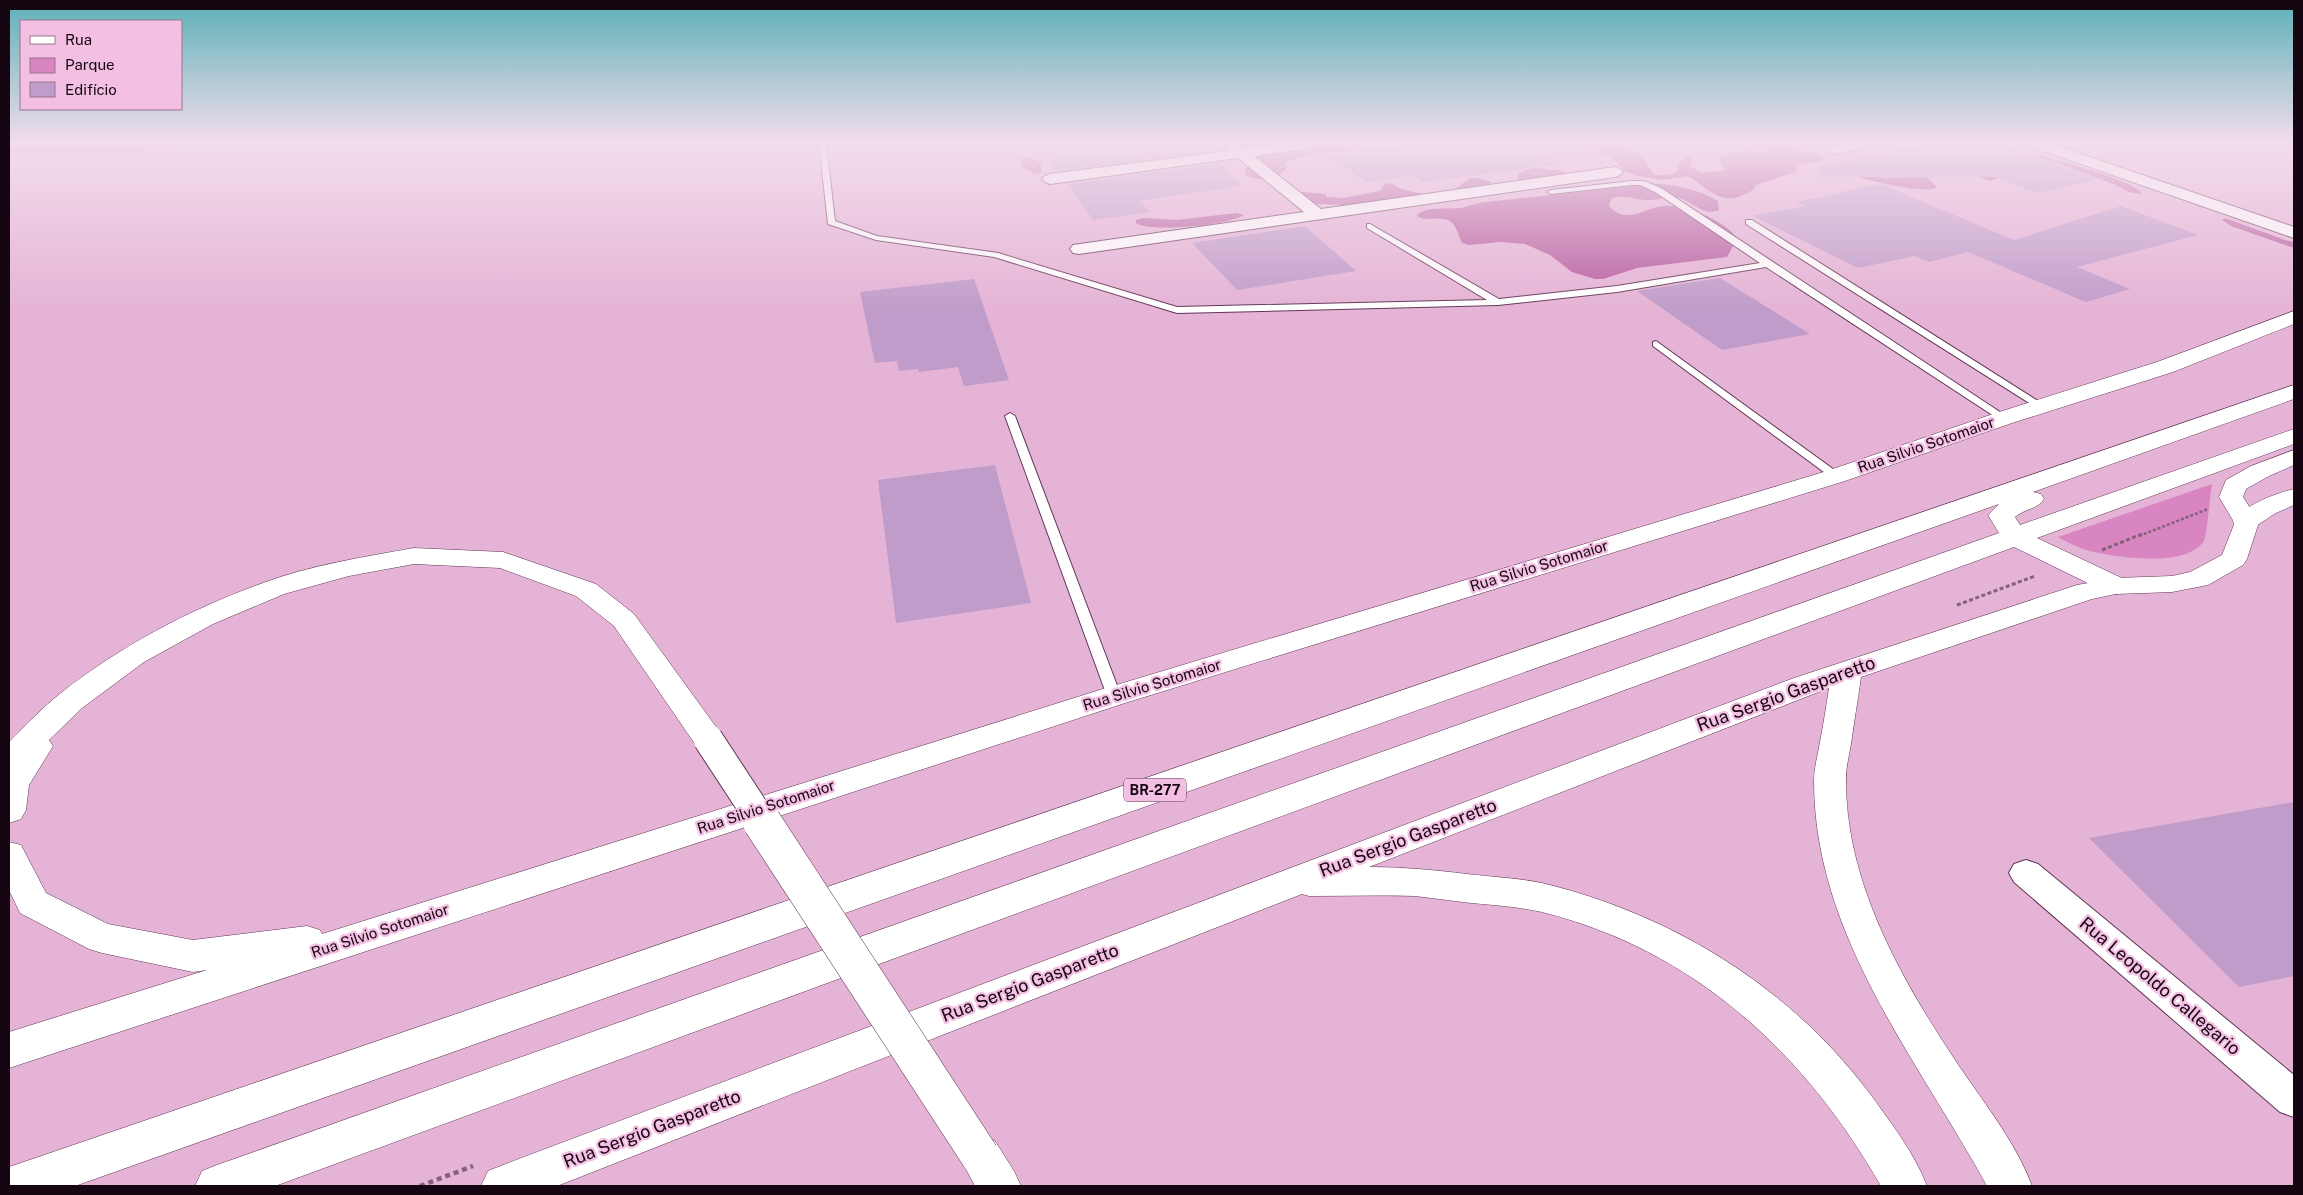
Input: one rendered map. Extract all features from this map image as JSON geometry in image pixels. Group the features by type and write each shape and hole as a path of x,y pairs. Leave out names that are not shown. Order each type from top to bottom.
{"main road":[{"name":"Rua Silvio Sotomaior","path":"9,1050 1114,696 1836,476 2004,418 2165,367 2294,317"},
{"name":"BR-277","path":"15,1186 2294,392"},
{"path":"2116,586 2014,537 2001,515 2011,507 2179,444 2246,410"},
{"path":"217,1186 2294,436"},
{"path":"2294,457 2260,470 2235,485 2231,497 2246,522 2266,508 2294,496"},
{"name":"Rua Sergio Gasparetto","path":"503,1186 1795,689 2087,591 2116,586 2172,584 2198,579 2234,559 2246,522"},
{"path":"9,760 71,700 134,655 203,618 274,588 346,568 414,556 474,557 503,560 586,590 624,620 708,739 990,1171"},
{"path":"1847,671 1829,781 1832,823 1844,878 1869,945 1889,987 1939,1070 1976,1124 2010,1186"},
{"path":"9,810 13,784 60,711"},
{"path":"9,855 33,903 102,938 194,956 376,932"},
{"path":"1293,882 1406,882 1541,898 1584,909 1618,921 1668,944 1718,974 1750,997 1789,1030 1826,1068 1859,1109 1905,1186"},
{"path":"559,1186 617,1142"}],"street":[{"path":"1298,199 1317,214"},
{"path":"1079,249 1425,199"},
{"path":"2195,199 2294,233"},
{"name":"Rua Leopoldo Callegario","path":"2026,873 2294,1099"}],"lane":[{"path":"828,199 831,222 876,238 995,255 1177,310 1498,302 1617,289 1767,264"},
{"path":"1671,199 1767,264 2004,418"},
{"path":"1748,222 2041,406"},
{"path":"1370,226 1498,302"},
{"path":"1656,344 1836,476"},
{"path":"1010,416 1114,696"}],"green space":[{"path":"2212,484 2204,541 2195,550 2182,555 2166,558 2130,558 2086,550 2058,537"}],"shaded area":[{"path":"1303,199 1411,199 1385,203 1335,205 1309,202"},
{"path":"1517,199 1612,199 1609,206 1623,215 1636,214 1657,207 1673,206 1694,211 1715,220 1732,232 1737,239 1727,257 1637,268 1603,279 1595,279 1572,272 1550,255 1525,244 1500,242 1469,245 1462,243 1456,228 1450,221 1426,219 1417,216 1419,213 1429,209 1462,208 1478,203"},
{"path":"1639,199 1661,199 1654,200"},
{"path":"1681,199 1714,199 1718,201 1719,210 1708,212"},
{"path":"1236,213 1244,215 1223,222 1190,227 1157,227 1136,223 1136,220 1143,218 1177,220"},
{"path":"2225,218 2294,242 2294,248 2231,226 2222,220"}],"building":[{"path":"1078,199 1154,199 1139,201 1150,212 1093,220"},
{"path":"1812,199 1915,199 2014,240 2121,206 2198,235 2077,267 2130,289 2086,302 1968,252 1929,262 1915,256 1858,268 1753,216 1805,206 1797,202"},
{"path":"1305,226 1356,271 1237,290 1192,243"},
{"path":"1720,278 1810,334 1722,350 1637,291"},
{"path":"974,279 1009,380 964,386 958,367 919,372 918,369 899,371 897,361 875,363 860,292"},
{"path":"995,465 1031,603 896,623 878,480"},
{"path":"2294,802 2294,976 2239,987 2089,838"}]}
